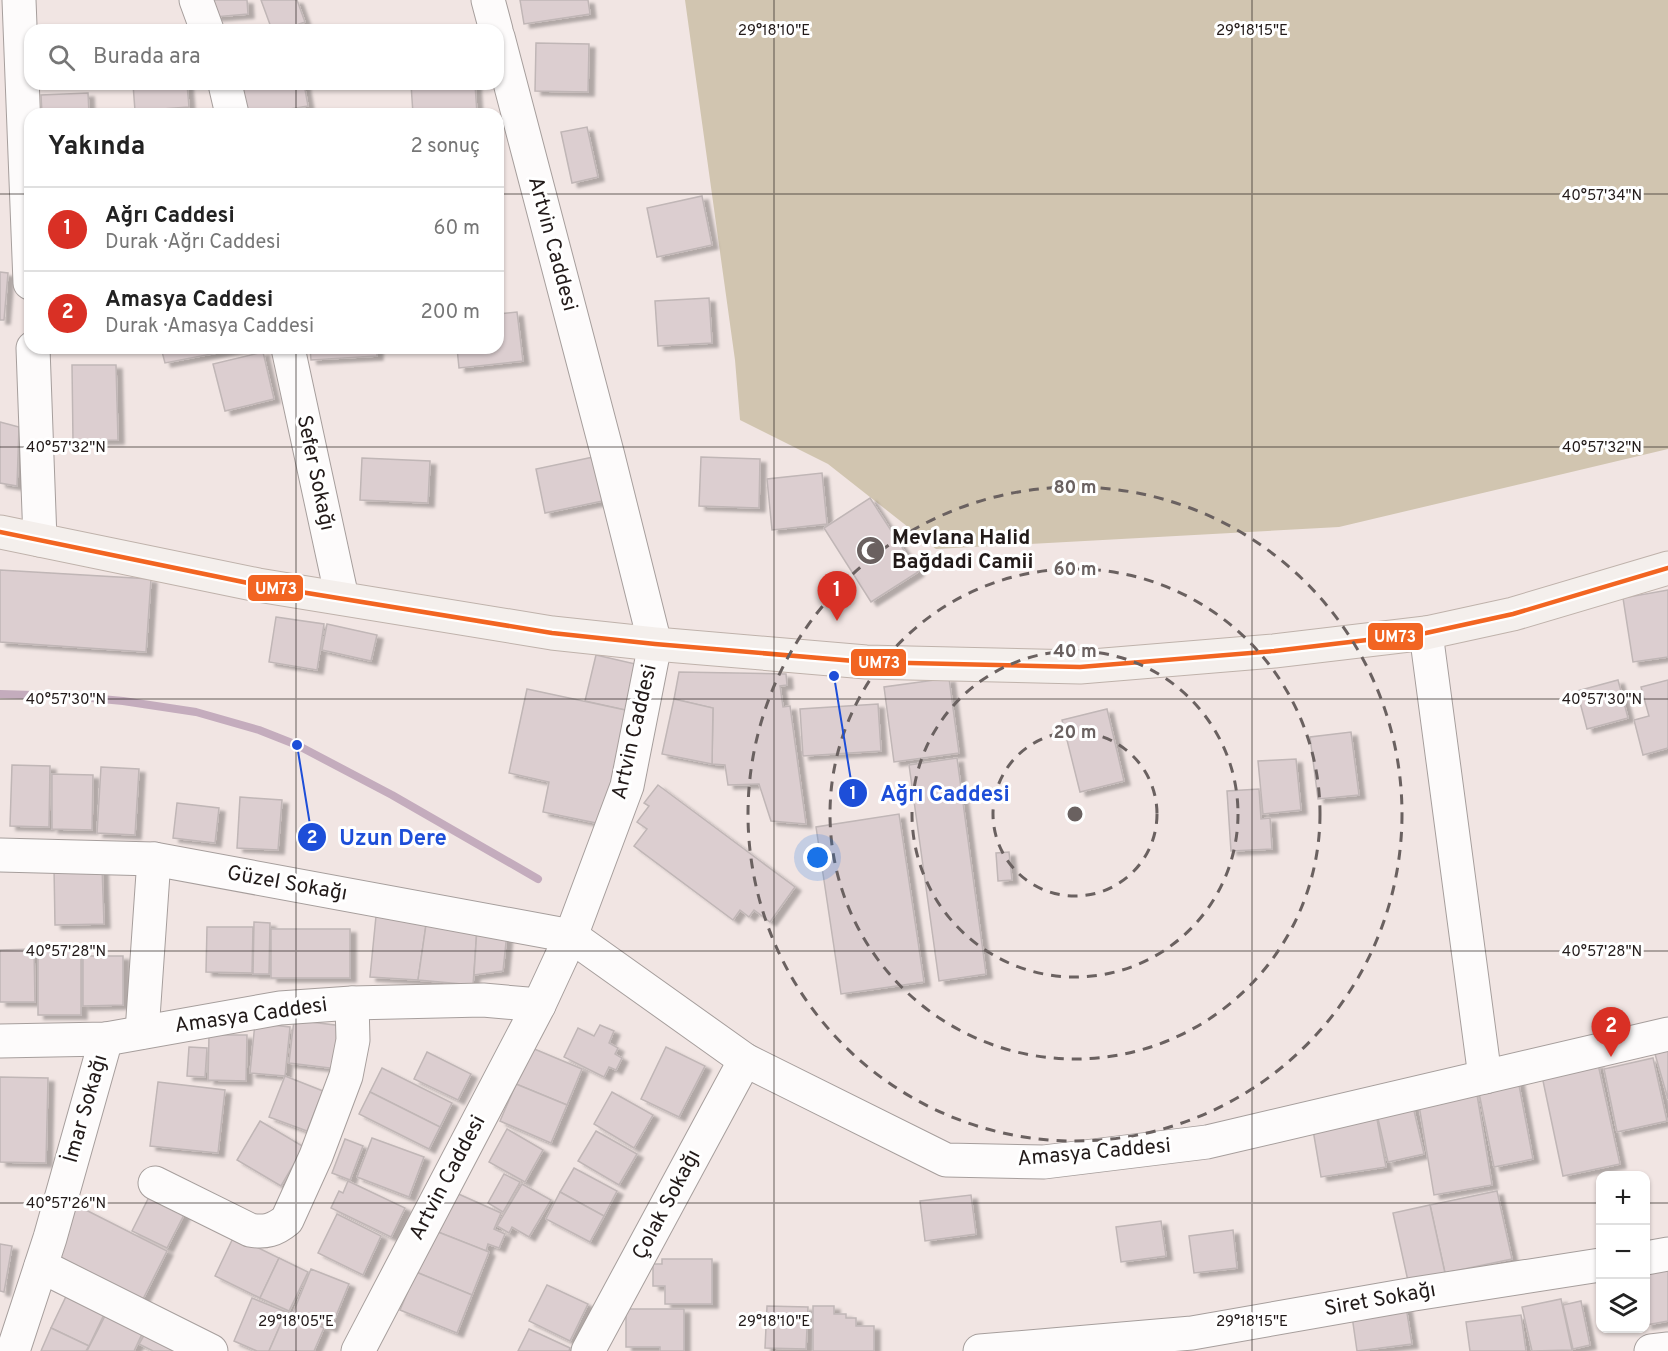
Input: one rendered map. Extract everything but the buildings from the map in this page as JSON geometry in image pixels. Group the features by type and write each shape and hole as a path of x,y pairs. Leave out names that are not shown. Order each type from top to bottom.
{"main road":[{"path":"0,532 258,585 552,633 866,662 1080,667 1274,651 1426,633 1513,614 1668,568"}],"street":[{"path":"19,0 24,129"},
{"path":"196,0 205,24"},
{"path":"488,0 494,24"},
{"name":"Artvin Caddesi","path":"358,1351 539,1005 571,936 627,786 655,644 504,61"},
{"path":"226,90 231,108"},
{"path":"33,354 40,540"},
{"name":"Sefer Sokağı","path":"289,354 342,598"},
{"path":"1426,633 1485,1077"},
{"name":"Güzel Sokağı","path":"0,855 154,859 571,936"},
{"path":"142,1032 154,859"},
{"name":"Amasya Caddesi","path":"571,936 745,1060 946,1160 1044,1162 1207,1142 1668,1034"},
{"name":"Amasya Caddesi","path":"0,1041 106,1039 280,1008 352,1003 483,1000 539,1005"},
{"path":"155,1183 250,1230 260,1232 271,1230 287,1220 316,1156 346,1076 353,1040 352,1003"},
{"name":"İmar Sokağı","path":"13,1351 41,1266 106,1039"},
{"name":"Çolak Sokağı","path":"588,1351 745,1060"},
{"path":"1650,1257 1668,1254"},
{"path":"41,1266 211,1351"},
{"name":"Siret Sokağı","path":"981,1351 1192,1333 1414,1294 1596,1266"},
{"path":"1651,1351 1668,1349"}],"shaded area":[{"path":"685,0 1668,0 1668,449 1339,527 936,549 828,464 740,420 735,360"}],"waterway":[{"path":"0,694 69,696 123,701 196,712 259,730 297,745 392,795 538,879"}],"transit line":[{"name":"UM73","path":"0,532 258,585 552,633 866,662 1080,667 1274,651 1426,633 1513,614 1668,568"}],"place":[{"name":"Mevlana Halid Bağdadi Camii","path":"871,550"},
{"name":"Ağrı Caddesi","path":"837,621"},
{"name":"Ağrı Caddesi","path":"834,676"},
{"name":"Uzun Dere","path":"297,745"},
{"name":"Amasya Caddesi","path":"1611,1057"}]}
